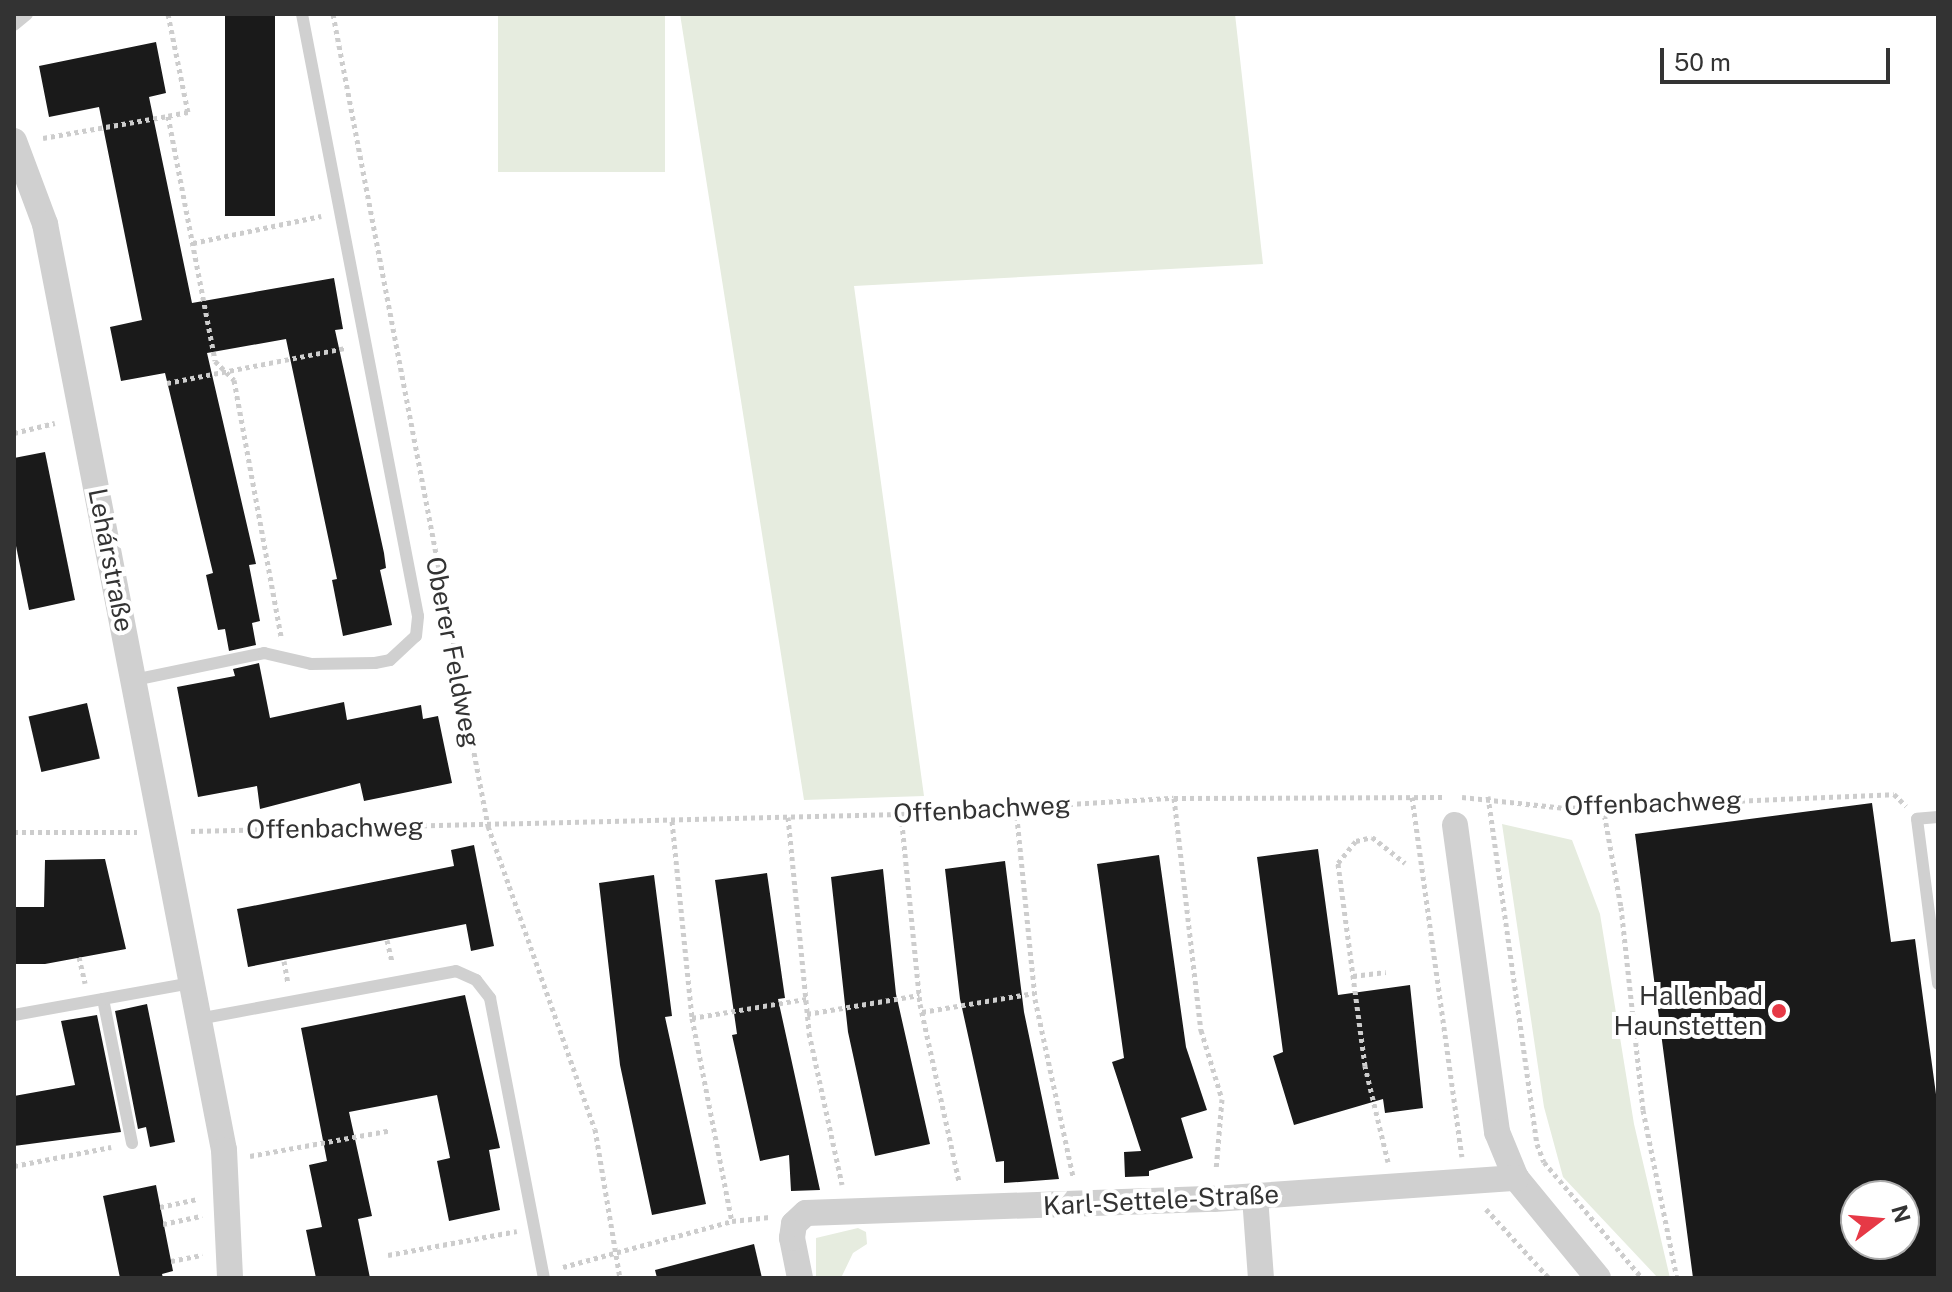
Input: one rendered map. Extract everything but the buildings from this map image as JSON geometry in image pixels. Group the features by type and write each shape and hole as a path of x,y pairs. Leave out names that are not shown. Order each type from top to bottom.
{"street":[{"name":"Lehárstraße","path":"15,142 45,224 192,983 225,1161 229,1193 230,1278"},
{"path":"1455,825 1488,1085 1497,1132 1516,1178 1598,1278"},
{"name":"Karl-Settele-Straße","path":"806,1213 1255,1197 1516,1178"},
{"path":"1255,1197 1261,1278"},
{"path":"800,1278 792,1238 794,1224 806,1213"}],"lane":[{"path":"14,25 27,14"},
{"path":"134,680 264,653 311,664 375,663 390,660 416,636 418,616 302,14"},
{"path":"1938,817 1917,819 1938,984"},
{"path":"198,1019 456,971 476,980 490,998 543,1275"},
{"path":"14,1015 192,983"},
{"path":"103,999 132,1143"}],"path":[{"path":"15,142 188,112 168,14"},
{"name":"Oberer Feldweg","path":"333,14 488,826 595,1129 620,1278"},
{"path":"168,116 215,361 234,380 285,658"},
{"path":"193,243 340,212"},
{"path":"167,383 366,344"},
{"path":"14,433 83,416"},
{"name":"Offenbachweg","path":"14,832 163,832 672,821 901,814 1174,798 1488,796 1565,808 1894,794 1917,819"},
{"path":"1488,796 1537,1144 1544,1162 1642,1278"},
{"path":"1412,797 1468,1182 1549,1278"},
{"path":"1174,798 1201,1030 1222,1099 1214,1199"},
{"path":"1603,807 1621,907 1643,1110 1677,1278"},
{"path":"1016,808 1034,993 1079,1205"},
{"path":"901,814 919,995 965,1209"},
{"path":"788,817 807,1014 848,1211"},
{"path":"672,821 692,1018 732,1221"},
{"path":"1394,1187 1365,1066 1338,863 1356,841 1372,837 1405,863"},
{"path":"1353,976 1386,972"},
{"path":"922,1012 1034,993"},
{"path":"807,1014 919,995"},
{"path":"692,1018 806,999"},
{"path":"225,1161 391,1130"},
{"path":"14,1166 132,1143"},
{"path":"160,1207 229,1193"},
{"path":"543,1275 732,1221 806,1213"},
{"path":"388,1255 534,1228"}],"shaded area":[{"path":"498,14 665,14 665,172 498,172"},
{"path":"680,14 1235,14 1263,264 854,286 924,796 804,800"},
{"path":"1502,824 1572,840 1600,914 1634,1124 1670,1278 1658,1278 1563,1177 1544,1107"},
{"path":"858,1228 866,1232 867,1244 853,1253 841,1278 816,1278 816,1238"}],"place":[{"name":"Hallenbad Haunstetten","path":"1779,1011"}]}
